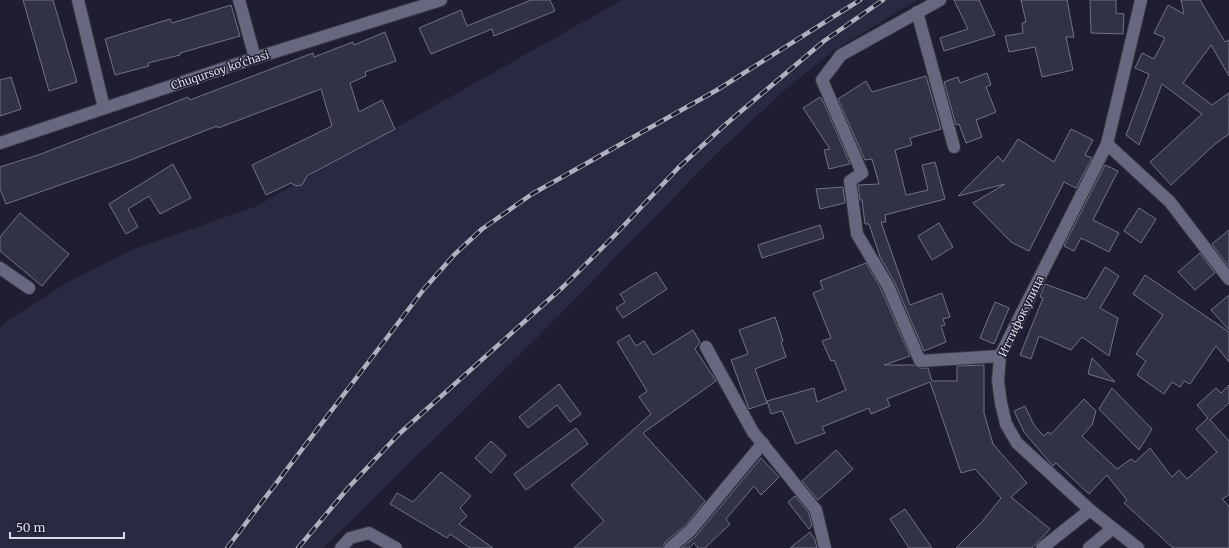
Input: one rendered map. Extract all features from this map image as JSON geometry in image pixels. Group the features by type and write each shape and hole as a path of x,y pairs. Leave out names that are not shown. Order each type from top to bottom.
{"street":[{"path":"78,0 104,108"},
{"path":"239,0 255,58"},
{"name":"Chuqursoy ko'chasi","path":"0,143 420,4 442,0"},
{"path":"940,0 841,55 822,80 862,173 850,181 857,234 888,286 920,361 1000,356"},
{"name":"Иттифок улица","path":"1138,548 1112,529 1090,510 1017,443 1006,424 1000,403 998,381 1000,356 1107,144 1141,0"},
{"path":"917,12 954,147"},
{"path":"1107,144 1170,202 1227,279 1229,279"},
{"path":"0,268 29,288"},
{"path":"706,347 754,432 816,510 825,548"},
{"path":"670,548 690,531 763,443"},
{"path":"1042,548 1090,510"},
{"path":"1089,548 1112,529"},
{"path":"341,548 350,538 370,533 396,548"}],"shaded area":[{"path":"622,0 917,0 833,51 787,88 716,154 540,335 323,548 0,548 0,328 9,320 70,281 134,249 257,206"}],"building":[{"path":"23,0 53,0 77,82 49,91"},
{"path":"531,0 550,0 555,11 494,36 492,29 431,54 419,28 461,10 467,26"},
{"path":"954,0 979,0 995,35 944,51 940,38 968,29"},
{"path":"1021,0 1067,0 1074,37 1066,37 1073,70 1042,77 1035,47 1009,52 1005,36 1023,33 1022,23 1026,22"},
{"path":"1090,0 1116,0 1116,13 1124,14 1123,34 1091,33"},
{"path":"1181,0 1200,0 1225,42 1229,40 1229,76 1211,45 1183,83 1212,105 1229,93 1229,134 1215,144 1171,185 1150,162 1202,114 1162,84 1139,145 1126,135 1149,74 1135,68 1142,53 1154,59 1165,38 1154,33 1168,5 1184,14"},
{"path":"231,5 240,36 180,53 180,55 148,63 149,66 115,75 105,39 170,19 172,23"},
{"path":"385,32 396,61 365,72 366,76 350,83 359,112 382,100 395,129 307,176 302,185 296,186 291,183 266,195 252,165 332,126 321,89 218,128 217,126 128,161 6,204 0,189 0,167 41,154 188,97 190,100 313,53 314,57 353,42 354,45"},
{"path":"987,73 991,85 986,87 996,112 976,120 982,137 966,143 959,124 956,125 944,82 958,77 960,83"},
{"path":"926,76 941,129 910,138 912,145 895,150 906,195 928,190 922,165 935,162 945,199 885,215 886,222 881,222 910,305 942,293 950,317 943,319 945,325 941,326 946,342 924,351 895,283 880,257 869,224 865,224 862,200 860,200 858,185 879,184 872,159 865,160 838,99 866,81 872,92"},
{"path":"11,77 21,109 0,116 0,80"},
{"path":"820,97 850,164 829,169 824,150 830,149 803,108"},
{"path":"1071,129 1093,140 1085,155 1092,158 1076,188 1064,182 1029,251 1011,242 973,203 1005,184 958,196 998,156 1003,162 1018,139 1054,162"},
{"path":"173,164 191,198 160,214 149,196 128,209 138,227 126,234 109,204"},
{"path":"1105,165 1118,171 1093,220 1119,233 1109,252 1081,238 1074,251 1064,246"},
{"path":"843,187 845,203 820,209 816,189"},
{"path":"1139,208 1156,219 1141,243 1124,231"},
{"path":"20,213 69,254 42,286 0,251 0,237"},
{"path":"939,223 953,247 932,260 918,236"},
{"path":"820,225 824,238 762,258 758,245"},
{"path":"1229,230 1229,267 1212,244"},
{"path":"1200,253 1215,273 1195,290 1178,272"},
{"path":"866,263 881,289 910,356 884,365 914,365 920,368 928,368 932,381 957,381 957,366 984,365 984,413 993,444 1027,483 1011,497 1050,529 1032,548 956,548 981,523 1001,498 975,469 961,473 930,382 887,399 890,406 871,414 869,408 822,427 825,433 796,444 782,411 771,414 767,401 814,388 817,402 846,390 834,360 831,361 822,341 831,338 813,293 823,289 820,281"},
{"path":"1105,267 1119,276 1100,308 1118,318 1109,356 1082,337 1071,350 1039,336 1031,359 1020,355 1043,298 1040,297 1045,284 1086,299"},
{"path":"656,272 667,289 623,318 616,308 625,302 620,294"},
{"path":"1145,275 1229,332 1229,362 1216,346 1190,384 1184,381 1180,387 1172,382 1164,394 1137,375 1146,361 1136,354 1163,315 1133,294"},
{"path":"1229,295 1229,330 1211,310"},
{"path":"995,302 1009,308 994,344 980,338"},
{"path":"775,317 783,341 781,342 786,357 755,369 767,403 749,409 731,360 748,354 739,330"},
{"path":"693,330 700,342 695,349 716,381 643,433 705,501 685,526 665,542 663,548 574,548 604,521 571,485 651,414 639,397 647,391 617,342 629,335 636,346 644,341 653,355"},
{"path":"1092,358 1115,382 1088,374"},
{"path":"559,384 581,414 570,422 557,405 528,428 519,417"},
{"path":"1229,385 1229,403 1210,420 1229,441 1229,495 1222,499 1229,506 1229,548 1173,548 1124,503 1127,500 1107,475 1089,494 1056,463 1053,466 1024,432 1014,411 1025,406 1034,425 1044,436 1048,432 1051,434 1084,399 1096,411 1092,425 1082,436 1117,469 1131,459 1135,462 1150,448 1172,477 1179,470 1187,479 1217,452 1196,429 1208,418 1197,405 1216,388 1221,393"},
{"path":"1112,388 1152,429 1139,450 1099,409"},
{"path":"576,428 588,444 526,490 514,474"},
{"path":"491,441 506,455 491,473 475,458"},
{"path":"836,450 853,469 818,500 802,481"},
{"path":"761,458 779,477 761,495 754,486 726,519 730,524 705,548 698,548 694,543 689,548 682,548 696,536"},
{"path":"441,472 471,496 460,508 467,516 459,524 493,548 470,548 450,534 447,538 390,504 397,493 413,502"},
{"path":"795,496 809,513 812,526 809,529 788,502"},
{"path":"905,509 932,548 909,548 890,519"},
{"path":"810,532 815,540 817,548 790,548"}],"railway":[{"path":"227,548 424,289 454,255 482,229 532,194 717,90 860,0"},
{"path":"298,548 348,488 399,434 563,287 614,236 679,167 726,124 824,41 883,0"}]}
